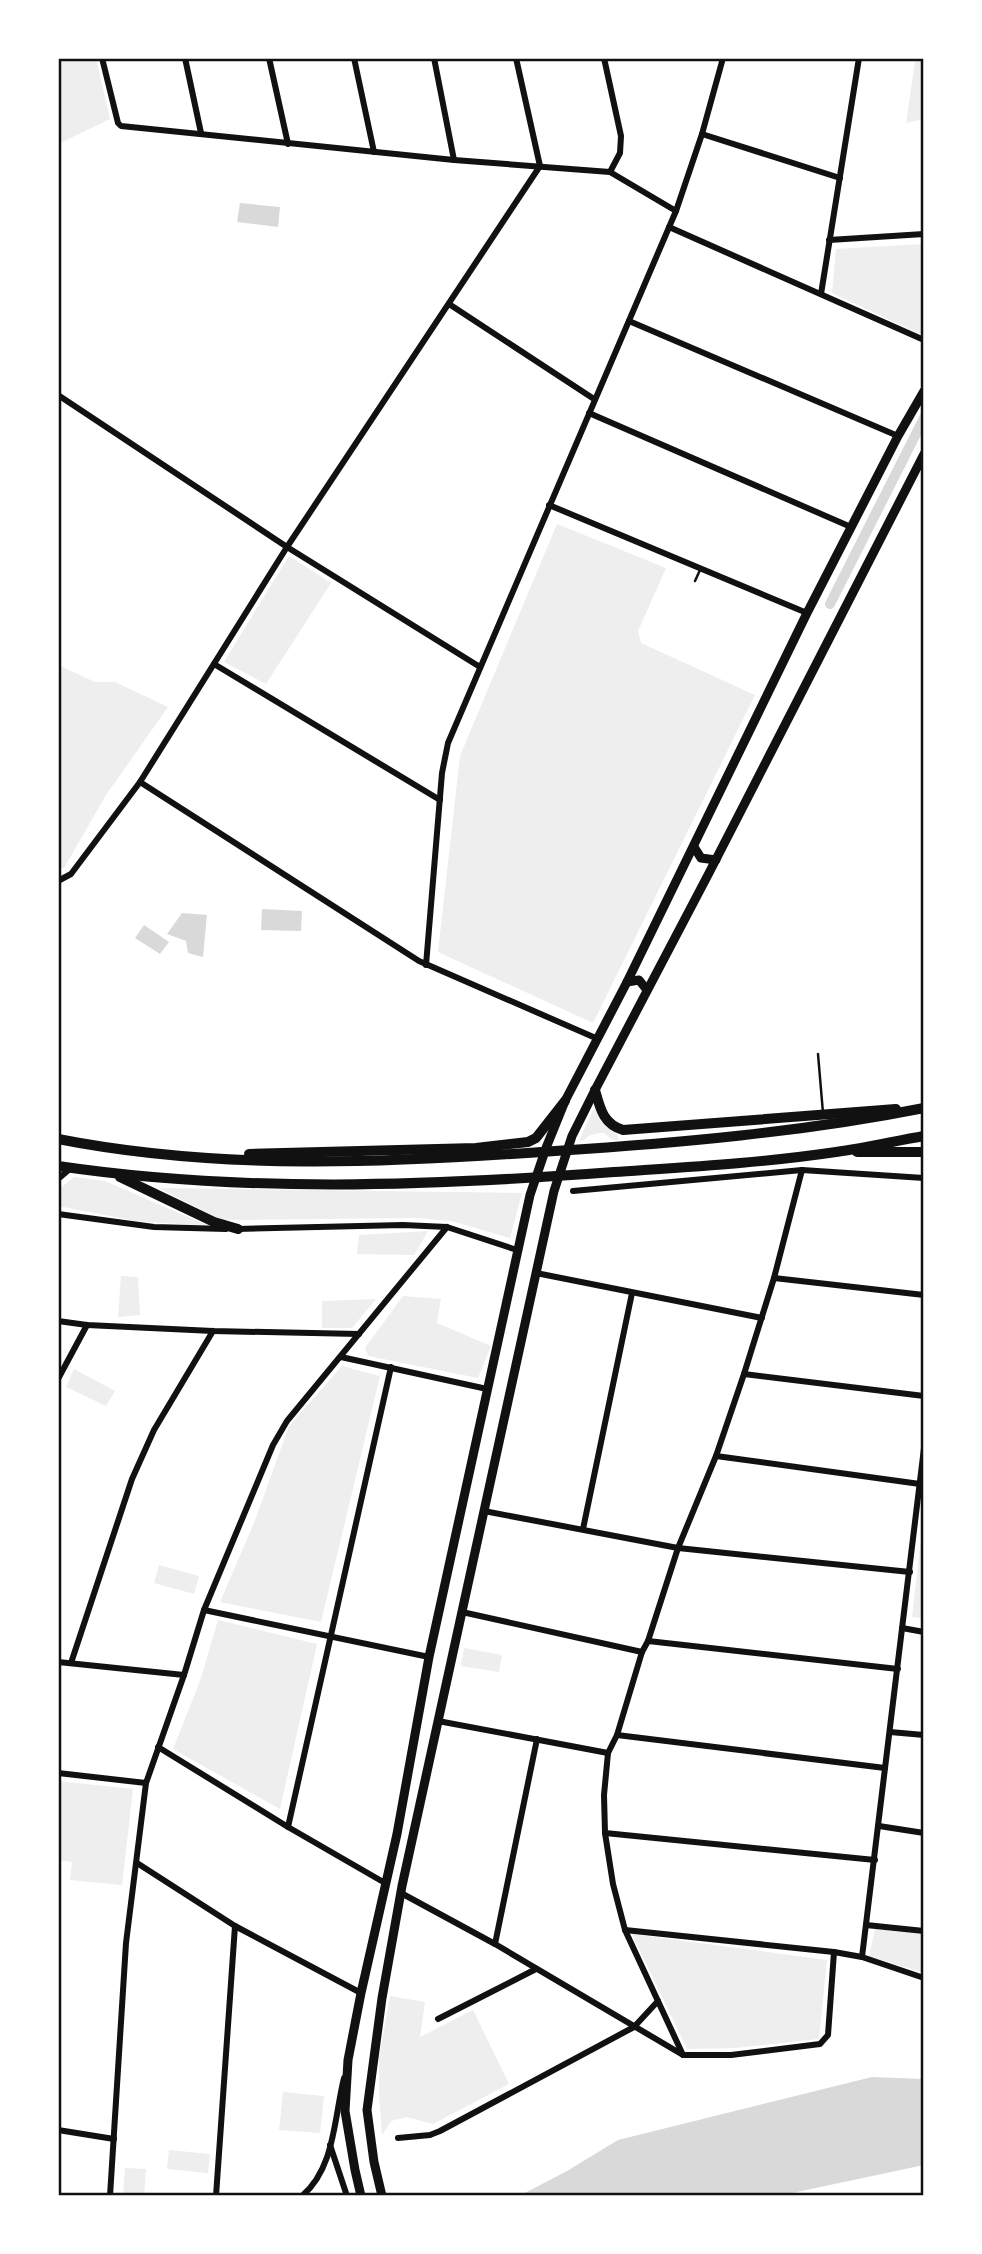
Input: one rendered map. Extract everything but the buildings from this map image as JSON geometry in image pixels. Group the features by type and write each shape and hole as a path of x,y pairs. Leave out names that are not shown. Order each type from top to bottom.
{"main road":[{"path":"361,2196 345,2112 348,2060 360,1993 397,1834 429,1657 530,1195 545,1148 565,1101 694,847 807,613 924,391"},
{"path":"382,2196 367,2110 382,1998 401,1893 554,1191 572,1136 595,1090 924,454"},
{"path":"694,847 701,858 716,860"},
{"path":"627,982 639,980 647,990"},
{"path":"595,1090 601,1112 612,1125 623,1130 924,1108"},
{"path":"218,1159 252,1153 476,1148 528,1142 536,1138 565,1101"},
{"path":"58,1139 159,1156 419,1160 628,1146 844,1124 924,1108"},
{"path":"839,1152 924,1136"},
{"path":"58,1166 117,1175 273,1183 386,1184 484,1182 839,1152 924,1152"},
{"path":"117,1175 214,1222 238,1229"}],"street":[{"path":"102,58 119,125 454,160 610,172 676,211"},
{"path":"185,58 201,133"},
{"path":"269,58 288,144"},
{"path":"354,58 374,152"},
{"path":"434,58 454,160"},
{"path":"58,880 71,874 139,782 287,547 540,166 516,58"},
{"path":"604,58 621,136 620,153 610,172"},
{"path":"426,965 440,800 448,743 676,211 702,134 723,58"},
{"path":"821,294 859,58"},
{"path":"702,134 841,178"},
{"path":"669,228 924,341"},
{"path":"830,240 924,234"},
{"path":"449,304 594,399"},
{"path":"629,321 898,436"},
{"path":"58,395 287,547 480,667"},
{"path":"589,413 851,527"},
{"path":"549,505 807,613"},
{"path":"214,664 440,800"},
{"path":"139,782 426,965 598,1040"},
{"path":"58,1179 71,1168"},
{"path":"682,2055 625,1930 613,1884 605,1833 604,1796 608,1753 617,1734 678,1548 716,1456 744,1374 774,1278 802,1170"},
{"path":"573,1191 802,1170 924,1178"},
{"path":"58,1214 154,1227 447,1227 517,1250"},
{"path":"110,2196 126,1943 146,1783 204,1610 273,1445 287,1421 447,1227"},
{"path":"536,1273 762,1318"},
{"path":"774,1278 924,1295"},
{"path":"583,1529 632,1293"},
{"path":"58,1321 87,1325 213,1331 359,1334"},
{"path":"58,1379 87,1325"},
{"path":"71,1663 132,1479 154,1430 213,1331"},
{"path":"341,1357 487,1389"},
{"path":"288,1827 391,1367"},
{"path":"744,1374 924,1396"},
{"path":"862,1957 924,1448"},
{"path":"716,1456 920,1484"},
{"path":"484,1511 678,1548 910,1572"},
{"path":"204,1610 429,1657"},
{"path":"462,1612 642,1652"},
{"path":"902,1628 924,1632"},
{"path":"648,1641 898,1669"},
{"path":"58,1662 184,1675"},
{"path":"438,1721 608,1753"},
{"path":"890,1732 924,1735"},
{"path":"617,1734 885,1768"},
{"path":"495,1944 537,1739"},
{"path":"158,1748 385,1883"},
{"path":"58,1773 146,1783"},
{"path":"879,1826 924,1833"},
{"path":"605,1833 875,1860"},
{"path":"137,1863 235,1926 360,1993"},
{"path":"401,1893 495,1944 682,2055 731,2055 820,2044 825,2041 828,2035 834,1952"},
{"path":"866,1925 924,1931"},
{"path":"216,2196 235,1926"},
{"path":"625,1930 834,1952 862,1957 924,1978"},
{"path":"438,2019 536,1969"},
{"path":"398,2138 430,2135 440,2131 634,2027 658,2001"},
{"path":"302,2196 323,2171 348,2060"},
{"path":"58,2130 114,2138"},
{"path":"330,2143 347,2196"}],"lane":[{"path":"695,581 700,570"},
{"path":"818,1054 824,1115"}],"shaded area":[{"path":"58,58 96,58 110,119 58,144"},
{"path":"924,58 924,119 906,123 915,62"},
{"path":"240,203 280,207 278,227 237,222"},
{"path":"924,244 924,336 832,293 836,249"},
{"path":"557,524 666,568 638,631 641,643 755,695 593,1023 438,952 460,756"},
{"path":"289,556 331,583 266,684 224,662"},
{"path":"58,665 95,682 115,682 168,707 106,795 64,868 58,869"},
{"path":"262,909 302,911 301,931 261,930"},
{"path":"182,913 207,915 203,957 188,953 186,941 167,934"},
{"path":"144,925 169,942 160,954 135,938"},
{"path":"594,1108 600,1120 617,1134 619,1140 612,1140 604,1133 579,1140"},
{"path":"74,1177 105,1181 209,1226 136,1221 58,1206 58,1190"},
{"path":"158,1188 522,1193 510,1238 451,1221 418,1218 222,1220"},
{"path":"428,1231 414,1255 357,1254 359,1235"},
{"path":"121,1276 138,1277 140,1315 118,1317"},
{"path":"403,1296 441,1299 437,1323 491,1346 478,1378 368,1356 365,1348"},
{"path":"376,1299 352,1328 322,1328 322,1301"},
{"path":"342,1366 380,1376 321,1622 220,1602 254,1523 289,1426"},
{"path":"74,1369 115,1391 106,1406 66,1387"},
{"path":"924,1513 924,1618 912,1617"},
{"path":"159,1565 199,1576 194,1594 154,1583"},
{"path":"218,1620 317,1644 280,1809 173,1749 200,1681"},
{"path":"464,1648 502,1655 499,1672 461,1666"},
{"path":"58,1781 133,1789 122,1885 70,1880 72,1862 58,1860"},
{"path":"875,1929 924,1934 924,1973 869,1956"},
{"path":"632,1934 827,1960 819,2039 735,2048 687,2049"},
{"path":"390,1996 425,2002 420,2037 473,2010 509,2084 433,2124 407,2117 391,2121 382,2135 379,2057"},
{"path":"872,2077 924,2079 924,2165 778,2196 519,2196 618,2140"},
{"path":"283,2092 324,2096 320,2133 279,2130"},
{"path":"169,2150 210,2154 208,2173 167,2169"},
{"path":"125,2168 146,2169 144,2196 123,2196"}],"waterway":[{"path":"830,604 924,418"}]}
